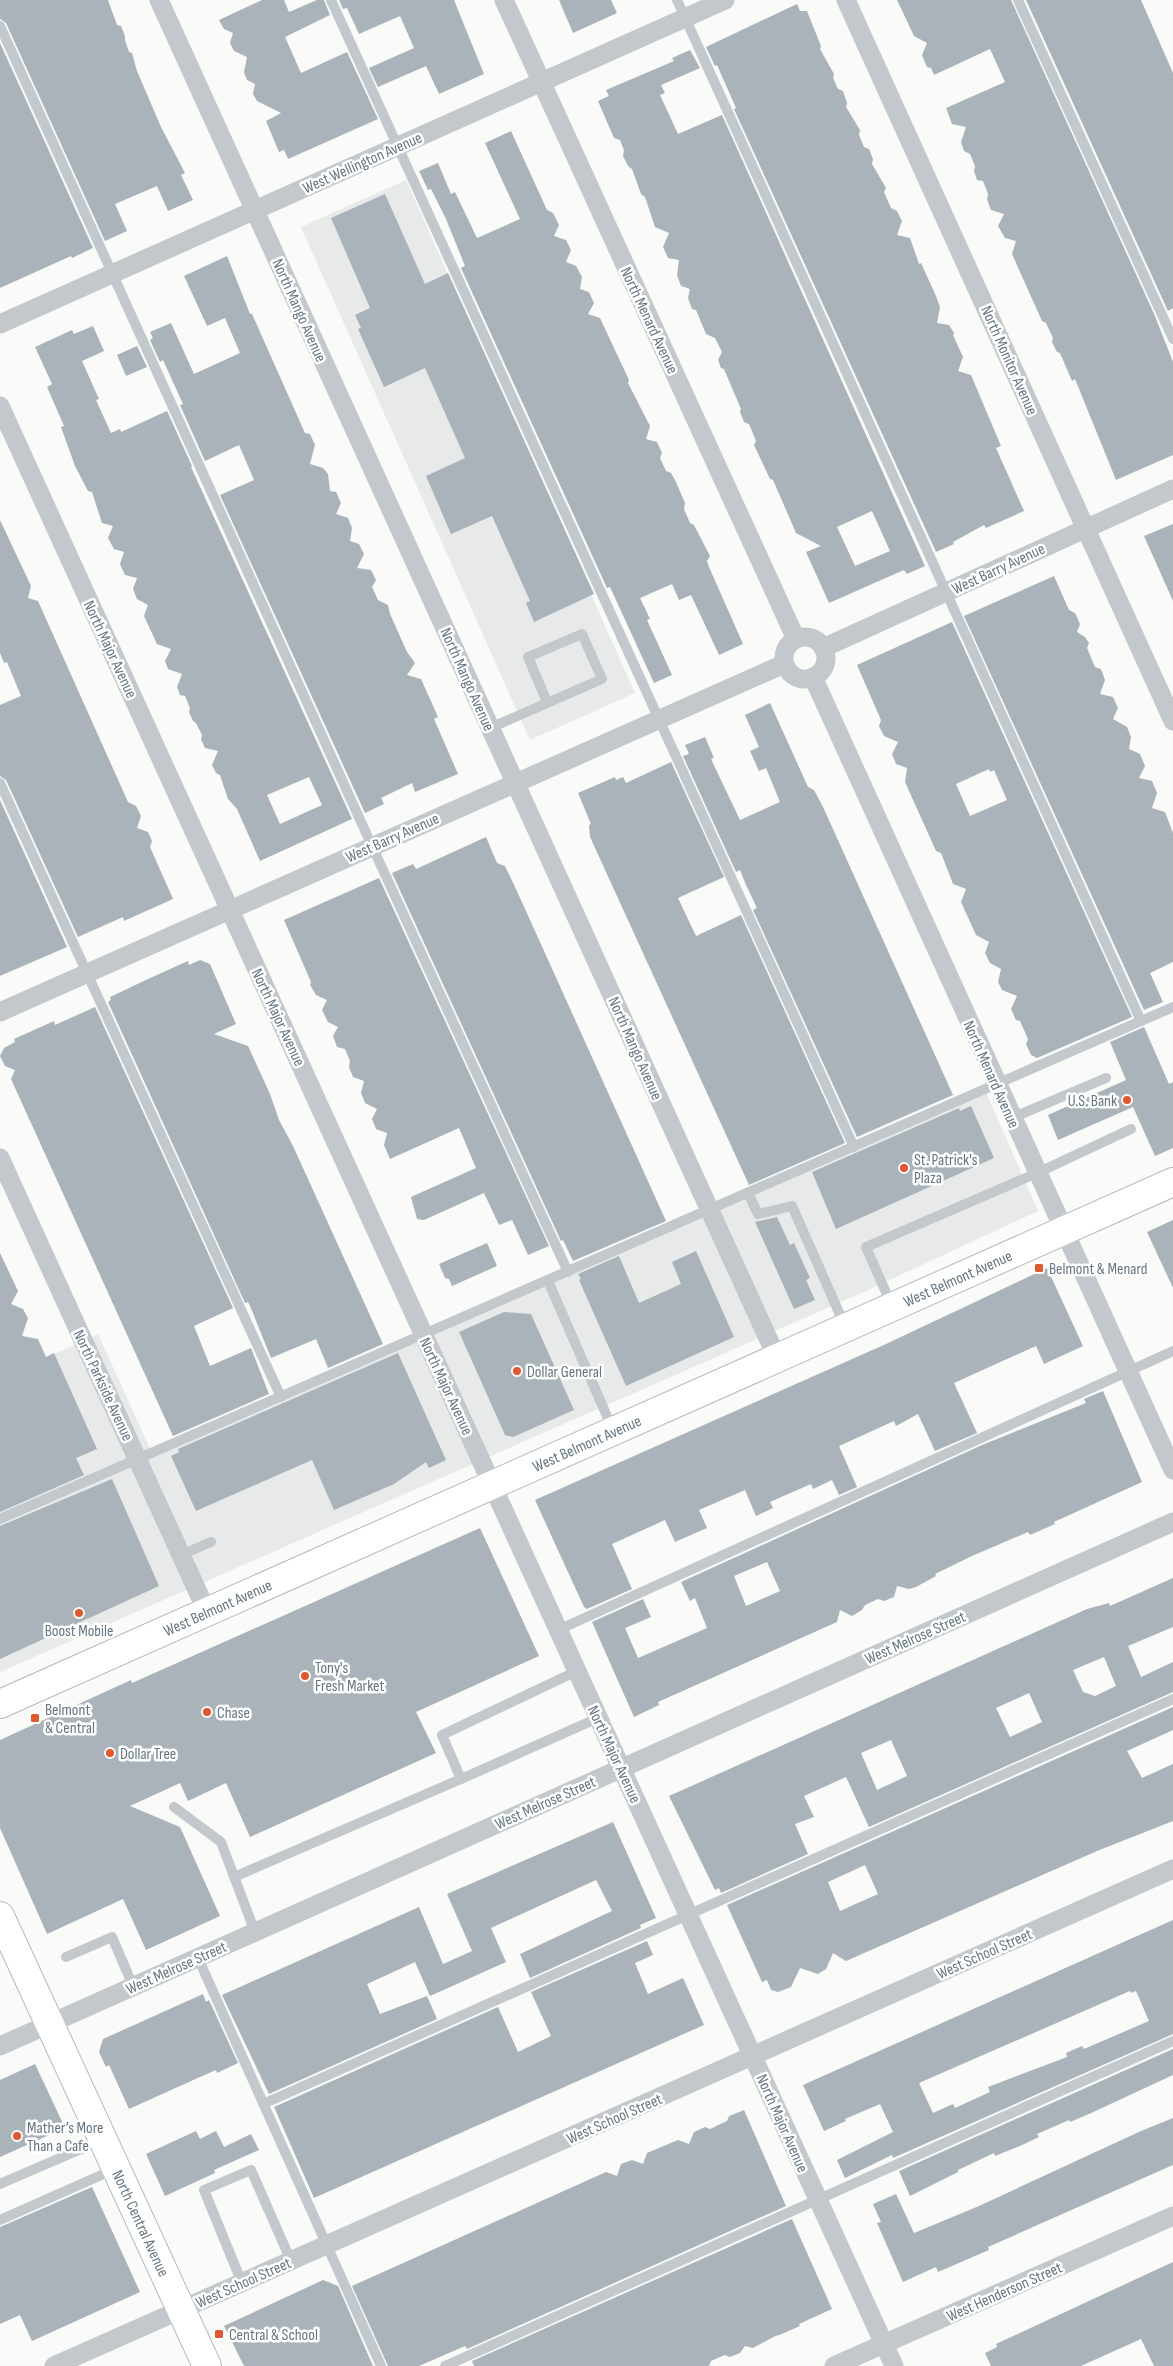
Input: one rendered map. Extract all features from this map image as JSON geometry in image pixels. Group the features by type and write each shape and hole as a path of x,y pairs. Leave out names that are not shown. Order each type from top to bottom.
{"main road":[{"name":"West Belmont Avenue","path":"0,1704 1173,1182"},
{"name":"North Central Avenue","path":"3,1928 50,2024 207,2366"}],"street":[{"name":"North Mango Avenue","path":"159,0 777,1358"},
{"name":"North Menard Avenue","path":"504,0 796,639"},
{"name":"West Wellington Avenue","path":"0,324 725,0"},
{"name":"North Monitor Avenue","path":"846,0 1173,721"},
{"name":"North Major Avenue","path":"0,406 894,2366"},
{"name":"West Barry Avenue","path":"823,648 1173,489"},
{"path":"807,637 813,639 823,648 825,661 823,668 813,677 799,678 793,675 784,664 785,650 788,644 796,639 807,637"},
{"name":"West Barry Avenue","path":"0,1012 784,664"},
{"name":"North Menard Avenue","path":"813,677 1173,1470"},
{"name":"North Parkside Avenue","path":"0,1158 207,1612"},
{"name":"West Melrose Street","path":"0,2046 1173,1522"},
{"name":"West School Street","path":"54,2366 1173,1869"},
{"name":"West Henderson Street","path":"834,2366 1173,2216"}],"lane":[{"path":"331,0 854,1147"},
{"path":"676,0 1141,1021"},
{"path":"1018,0 1173,339"},
{"path":"0,26 372,846 568,1272"},
{"path":"490,728 602,679 582,634 528,657 547,702"},
{"path":"0,783 281,1397"},
{"path":"0,1519 1173,1007"},
{"path":"1012,1118 1106,1078"},
{"path":"892,1306 866,1248 1037,1173 1131,1129"},
{"path":"748,1193 758,1214 792,1206 846,1327"},
{"path":"548,1281 613,1431"},
{"path":"558,1630 1173,1351"},
{"path":"181,1555 211,1542"},
{"path":"460,1779 442,1735 577,1671"},
{"path":"263,2104 1173,1698"},
{"path":"234,1877 598,1718"},
{"path":"174,1807 220,1842 255,1932"},
{"path":"66,1957 112,1937 134,1986"},
{"path":"198,1958 381,2366"},
{"path":"445,2366 1173,2041"},
{"path":"0,2184 103,2140"},
{"path":"0,2220 116,2169"},
{"path":"242,2283 204,2190 251,2170 291,2261"}],"shaded area":[{"path":"406,180 635,693 530,740 301,227"},
{"path":"986,1092 1038,1211 866,1291 0,1672 0,1379 98,1334 152,1453"}],"building":[{"path":"0,0 108,0 117,25 121,26 129,52 132,53 137,71 161,127 185,173 181,175 193,200 168,211 157,186 115,204 127,231 105,241 6,23 0,19"},
{"path":"262,0 284,0 289,12 317,0 324,0 330,15 285,37 301,73 347,52 378,119 288,159 284,150 279,152 266,121 281,113 257,101 253,94 255,84 247,80 244,72 247,57 234,51 230,43 233,33 224,29 219,20"},
{"path":"339,0 454,0 484,74 439,94 426,66 378,87 369,68 414,48 400,16 359,34 347,8 343,9"},
{"path":"559,0 611,0 617,13 573,33"},
{"path":"897,0 1011,0 1155,316 1173,362 1173,455 1116,480 1075,379 1072,381 1060,353 1057,352 1052,342 1053,338 1046,323 1042,321 1012,254 1016,241 1005,238 998,226 1004,214 991,210 983,181 977,180 974,171 975,166 970,154 964,151 961,142 966,127 952,124 946,108 1005,82 990,49 934,75 931,68 927,67 922,55 927,43 914,36"},
{"path":"1026,0 1141,0 1173,73 1173,308 1168,311"},
{"path":"797,4 800,11 807,11 821,46 820,49 834,74 833,78 838,89 843,91 847,103 846,107 860,130 859,135 864,147 869,149 873,159 872,164 886,188 884,192 891,208 897,211 902,221 897,235 910,238 919,264 921,263 936,296 940,307 937,323 949,325 954,333 953,335 963,357 958,371 971,375 1001,446 996,448 1024,511 986,528 984,525 953,542 954,544 936,552 734,109 736,108 717,65 715,66 706,47"},
{"path":"0,43 93,248 0,288"},
{"path":"690,50 700,68 661,85 665,93 660,95 678,134 722,115 925,566 907,574 904,570 829,603 806,552 821,546 796,533 773,480 770,479 754,445 756,441 749,424 744,422 740,412 741,409 724,369 721,368 718,360 722,352 715,338 706,334 696,310 692,309 688,298 690,289 681,286 677,275 679,260 668,258 663,247 669,233 655,227 645,197 641,194 632,169 628,166 623,156 624,150 620,140 614,138 598,101 609,96 606,90 674,61 672,58","holes":["872,511 890,551 855,566 837,527"]},
{"path":"511,131 547,210 553,213 559,225 554,236 566,240 571,250 566,262 576,266 582,277 580,289 589,292 594,303 588,314 600,318 629,380 628,383 650,426 646,439 657,442 662,453 660,458 666,471 671,473 676,482 685,503 684,509 690,523 694,525 710,556 707,561 709,567 743,644 719,655 691,595 679,600 672,584 640,598 650,619 647,620 672,675 654,683 610,587 607,588 461,268 465,266 446,219 431,189 428,190 419,171 438,163 451,194 455,192 477,238 520,219 485,143"},
{"path":"385,194 425,284 448,273 594,594 534,622 526,603 530,601 492,516 451,534 426,476 465,458 425,368 384,387 358,329 361,328 355,315 370,308 331,218"},
{"path":"227,256 250,314 252,314 305,433 310,434 315,445 310,464 323,468 328,474 330,491 336,492 341,503 336,514 348,518 352,528 350,541 359,544 364,554 357,568 371,570 376,580 372,587 378,600 388,605 390,614 407,652 415,663 407,675 421,679 438,717 434,719 458,774 415,792 412,783 381,798 384,804 365,813 220,495 254,480 239,445 205,461 180,405 183,404 163,360 160,362 150,340 153,338 150,332 171,323 194,374 240,353 225,318 207,326 184,276"},
{"path":"93,326 104,351 82,361 99,399 96,400 111,433 120,429 121,432 167,411 352,819 260,861 237,809 228,799 220,775 216,773 212,765 218,751 205,748 201,739 202,735 189,712 190,708 185,696 180,695 177,687 182,674 168,669 165,661 171,649 157,644 144,616 148,605 137,599 133,589 137,578 125,575 120,564 124,552 114,549 108,538 113,526 102,523 92,492 88,491 75,466 61,427 64,426 47,387 52,384 35,347 72,330 74,334","holes":["309,777 322,805 280,824 267,795"]},
{"path":"137,346 147,367 126,376 117,355"},
{"path":"0,520 31,586 28,598 38,601 128,802 136,806 141,816 137,828 148,832 152,841 150,847 173,899 124,921 123,917 78,937 6,780 0,776 0,705 21,696 7,662 4,663 0,653"},
{"path":"1173,524 1173,601 1144,536"},
{"path":"1054,576 1069,610 1075,613 1080,624 1077,632 1085,637 1089,643 1087,648 1095,667 1101,669 1105,680 1100,694 1113,697 1118,708 1113,719 1127,727 1131,737 1129,749 1140,754 1145,766 1139,778 1152,781 1157,793 1152,808 1165,812 1173,833 1173,962 1150,973 1163,1002 1144,1010 964,616"},
{"path":"952,622 1132,1017 1037,1058 1031,1055 1026,1044 1028,1039 1020,1021 1016,1020 1011,1009 1017,996 1002,990 998,982 1001,969 990,963 985,953 989,942 976,935 961,902 966,889 953,884 941,853 936,851 905,782 907,768 896,764 892,754 898,742 884,736 879,726 881,720 857,665","holes":["989,769 990,772 994,770 1007,800 970,816 956,784"]},
{"path":"770,703 808,787 814,790 823,807 953,1095 857,1137 753,910 757,908 740,870 736,872 683,756 689,754 685,745 705,737 714,758 711,759 740,820 780,802 766,768 759,771 750,751 759,747 745,715"},
{"path":"671,762 724,877 678,898 696,936 741,915 845,1143 749,1185 590,837 589,825 591,824 578,793 615,777 616,780 623,777 626,783"},
{"path":"0,800 67,947 0,976"},
{"path":"486,837 497,863 505,866 516,889 666,1221 573,1261 563,1240 561,1241 392,873 413,864 416,869"},
{"path":"379,878 549,1246 528,1255 512,1220 499,1225 484,1193 424,1220 417,1219 411,1197 476,1168 459,1128 390,1159 384,1145 387,1133 376,1129 372,1119 377,1109 365,1103 361,1093 364,1081 353,1077 349,1067 350,1061 345,1049 337,1047 333,1036 338,1027 328,1022 322,1010 327,1000 316,995 310,985 311,982 284,920"},
{"path":"200,960 210,964 236,1024 214,1034 248,1046 270,1094 279,1120 293,1146 383,1344 328,1368 316,1339 271,1358 250,1306 248,1302 245,1303 108,1002 111,1000 110,997 148,979 188,961 189,965"},
{"path":"95,1007 233,1308 194,1326 210,1366 251,1348 269,1394 173,1436 11,1079 15,1070 5,1066 0,1056 4,1048 15,1042 14,1039 54,1021 55,1025"},
{"name":"U.S. Bank","path":"1144,1027 1169,1084 1173,1082 1173,1148 1155,1156 1133,1107 1058,1140 1048,1115 1126,1080 1110,1042"},
{"name":"St. Patrick's Plaza","path":"971,1106 994,1158 836,1229 812,1172 959,1108 960,1111"},
{"path":"777,1217 790,1245 794,1243 810,1278 806,1280 815,1300 794,1309 755,1222"},
{"path":"1173,1220 1173,1288 1147,1232"},
{"path":"487,1243 497,1266 452,1286 449,1279 445,1278 439,1264"},
{"path":"696,1251 734,1337 626,1386 578,1274 619,1256 639,1303 681,1284 672,1262"},
{"path":"0,1253 18,1291 11,1304 23,1309 28,1318 22,1336 38,1339 46,1357 54,1353 97,1449 76,1458 84,1475 0,1512"},
{"path":"1047,1268 1083,1346 1044,1364 1036,1346 954,1383 977,1433 935,1451 918,1414 896,1426 894,1421 839,1446 857,1487 839,1495 832,1480 813,1489 811,1484 770,1502 773,1508 756,1516 745,1490 699,1510 707,1528 675,1542 665,1520 612,1544 632,1589 587,1609 584,1607 535,1500 886,1344"},
{"name":"Dollar General","path":"504,1312 531,1314 574,1410 513,1437 505,1435 459,1332"},
{"path":"398,1353 446,1460 429,1468 426,1462 394,1484 334,1510 312,1460 196,1511 171,1456 179,1452 178,1449"},
{"path":"1103,1391 1142,1482 1030,1535 1028,1532 972,1556 935,1574 936,1576 916,1587 909,1589 897,1586 894,1597 884,1601 878,1599 865,1605 862,1610 852,1616 840,1610 837,1622 658,1702 659,1705 634,1717 592,1622 643,1599 651,1617 625,1628 638,1658 707,1628 695,1598 690,1601 681,1582 982,1445 1086,1403 1084,1399","holes":["767,1562 780,1591 746,1606 734,1576"]},
{"path":"112,1479 159,1586 0,1659 0,1526"},
{"path":"480,1528 539,1656 416,1712 436,1753 250,1837 226,1783 188,1801 180,1783 130,1806 180,1827 220,1916 146,1950 123,1899 47,1934 0,1828 0,1740 131,1680 132,1683"},
{"path":"1173,1578 1173,1627 1128,1646 1141,1677 1173,1662 1173,1692 869,1827 846,1777 804,1796 814,1817 795,1824 808,1854 721,1893 719,1888 715,1890 669,1796 1087,1609 1109,1603 1110,1606","holes":["1104,1657 1116,1686 1095,1696 1083,1692 1073,1670","1029,1693 1042,1722 1010,1737 996,1708","891,1740 907,1776 877,1790 861,1753"]},
{"path":"1173,1707 1173,1730 1127,1751 1142,1778 1173,1764 1173,1821 1097,1851 846,1961 833,1953 826,1969 818,1974 800,1968 791,1987 778,1992 771,1990 767,1980 762,1982 727,1905","holes":["865,1865 878,1894 840,1911 828,1882"]},
{"path":"613,1822 656,1918 640,1925 641,1928 530,1978 520,1954 612,1911 596,1880 491,1928 506,1962 430,1996 415,1962 367,1984 380,2014 427,1996 437,2019 269,2094 222,1995 419,1907 443,1964 472,1951 447,1894"},
{"path":"1173,1920 1173,2034 893,2158 892,2155 845,2178 837,2160 893,2132 880,2104 845,2119 846,2121 824,2131 803,2085","holes":["1130,1991 1131,1993 1136,1991 1149,2021 1084,2049 1082,2046 1066,2053 1067,2057 988,2087 990,2092 955,2108 953,2104 933,2113 919,2083"]},
{"path":"647,1941 653,1955 635,1963 648,1994 683,1978 704,2025 314,2198 274,2107 498,2007 518,2052 551,2036 531,1992"},
{"path":"203,1994 206,2002 209,2000 238,2063 217,2073 216,2070 129,2109 109,2065 106,2067 99,2052 103,2039"},
{"path":"1173,2049 1173,2075 1089,2114 1070,2122 1069,2120 1037,2134 1039,2137 1020,2146 995,2156 994,2153 910,2196 899,2171"},
{"path":"35,2064 65,2128 0,2157 0,2080"},
{"path":"744,2110 786,2206 467,2349 465,2346 419,2366 388,2366 352,2286 606,2172 617,2176 621,2164 632,2160 643,2164 647,2153 678,2140 689,2144 694,2132 705,2127 710,2129 727,2121 729,2116"},
{"path":"1173,2118 1173,2165 988,2247 989,2250 938,2272 936,2267 903,2282 877,2223 881,2222 873,2204 896,2194 914,2233 979,2206"},
{"path":"196,2131 200,2139 216,2131 224,2147 251,2134 259,2150 214,2170 215,2173 165,2196 146,2154"},
{"path":"92,2187 140,2292 32,2341 20,2315 0,2324 0,2227"},
{"path":"792,2219 832,2309 753,2348 745,2346 740,2353 730,2357 725,2355 711,2361 709,2366 474,2366 472,2361"},
{"path":"1173,2262 1173,2366 1154,2366 1141,2339 1081,2366 991,2366 985,2353 997,2347 996,2344"},
{"path":"323,2280 338,2286 373,2366 244,2366 224,2326"}],"place":[{"name":"U.S. Bank","path":"1127,1100"},
{"name":"St. Patrick's Plaza","path":"904,1168"},
{"name":"Belmont & Menard","path":"1039,1268"},
{"name":"Dollar General","path":"517,1371"},
{"name":"Boost Mobile","path":"79,1613"},
{"name":"Tony's Fresh Market","path":"305,1676"},
{"name":"Chase","path":"207,1712"},
{"name":"Belmont & Central","path":"35,1718"},
{"name":"Dollar Tree","path":"110,1753"},
{"name":"Mather’s More Than a Cafe","path":"17,2136"},
{"name":"Central & School","path":"219,2334"}]}
